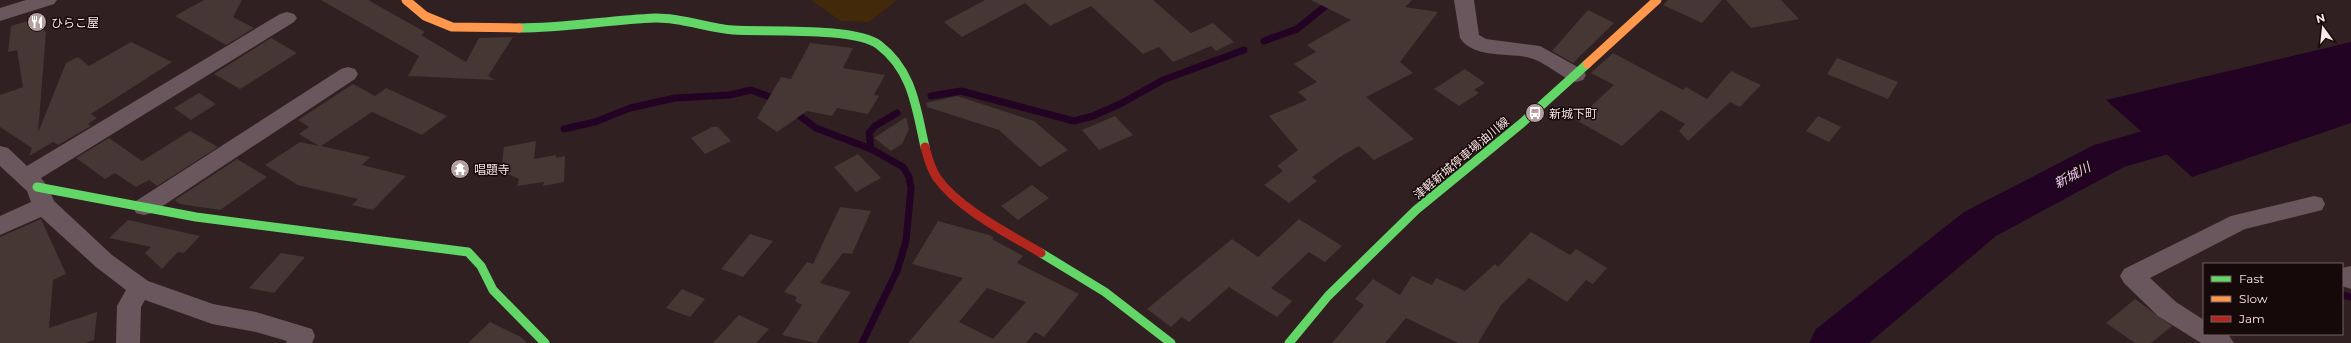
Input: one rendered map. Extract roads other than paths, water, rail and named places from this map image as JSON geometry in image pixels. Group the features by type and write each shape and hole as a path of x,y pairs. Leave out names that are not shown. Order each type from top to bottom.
{"street":[{"path":"0,15 47,0"},
{"path":"406,0 425,16 452,27 544,28 657,18 732,30 811,32 859,37 878,44 900,63 909,81 931,169 954,196 999,228 1104,292 1171,343"},
{"path":"1464,0 1470,38 1481,45 1533,51 1576,75"},
{"name":"津軽新城停車場油川線","path":"1288,343 1328,296 1416,210 1576,75 1658,0"},
{"path":"0,226 36,190 287,18"},
{"path":"144,207 348,74"},
{"path":"0,154 104,261 140,288 212,314 256,322 303,336 298,343"},
{"path":"36,190 144,207 196,217 468,252 481,266 493,290 545,343"},
{"path":"2203,331 2166,309 2132,276 2239,222 2314,204"},
{"path":"2351,275 2347,276 2351,280"},
{"path":"128,343 129,306 140,288"},
{"path":"2209,335 2222,343"}],"waterway":[{"path":"1264,41 1297,29 1333,0"},
{"path":"931,96 961,91 1074,121 1093,116 1122,103 1163,80 1244,50"},
{"path":"564,129 595,122 630,108 675,98 730,95 751,90 778,100"},
{"path":"793,111 816,128 871,149"},
{"path":"871,149 869,133 875,126 897,113"},
{"name":"新城川","path":"1834,343 1980,224 2109,156 2212,126"},
{"path":"862,343 897,271 906,241 911,188 909,177 903,167 871,149"},
{"path":"2343,295 2351,297"}],"place":[{"name":"ひらこ屋","path":"37,22"},
{"name":"新城下町","path":"1535,113"},
{"name":"唱題寺","path":"460,169"}]}
